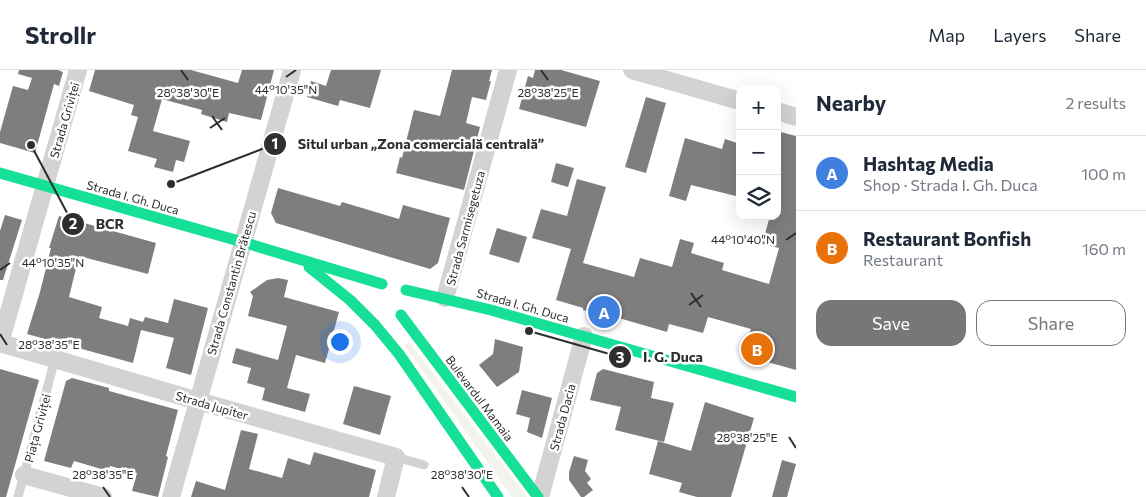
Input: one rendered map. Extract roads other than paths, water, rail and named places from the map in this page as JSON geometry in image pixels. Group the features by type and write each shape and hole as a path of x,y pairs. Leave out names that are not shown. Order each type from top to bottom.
{"main road":[{"name":"Strada I. Gh. Duca","path":"0,172 290,254 391,287 445,298 796,397"},
{"path":"290,254 350,300 375,325 398,354 498,497"},
{"name":"Strada I. Gh. Duca","path":"316,262 363,296"},
{"path":"391,287 409,299 407,308 388,315 398,354"},
{"path":"417,306 445,298"},
{"name":"Bulevardul Mamaia","path":"388,315 539,497"}],"street":[{"name":"Strada Griviței","path":"0,343 78,70"},
{"name":"Strada Constantin Brătescu","path":"171,497 292,70"},
{"name":"Strada Sarmisegetuza","path":"445,298 508,70"},
{"path":"632,70 736,100"},
{"path":"781,113 796,117"},
{"name":"Strada Dacia","path":"539,497 584,336"},
{"name":"Strada Jupiter","path":"0,343 396,457"},
{"path":"386,497 396,457"},
{"path":"24,475 103,497"}],"lane":[{"name":"Piața Griviței","path":"18,497 56,359"},
{"name":"Strada Jupiter","path":"396,457 424,465"}],"place":[{"name":"BCR","path":"31,145"},
{"name":"Situl urban „Zona comercială centrală”","path":"171,184"},
{"name":"Hashtag Media","path":"604,312"},
{"name":"I. G. Duca","path":"529,331"},
{"name":"Restaurant Bonfish","path":"757,349"}]}
